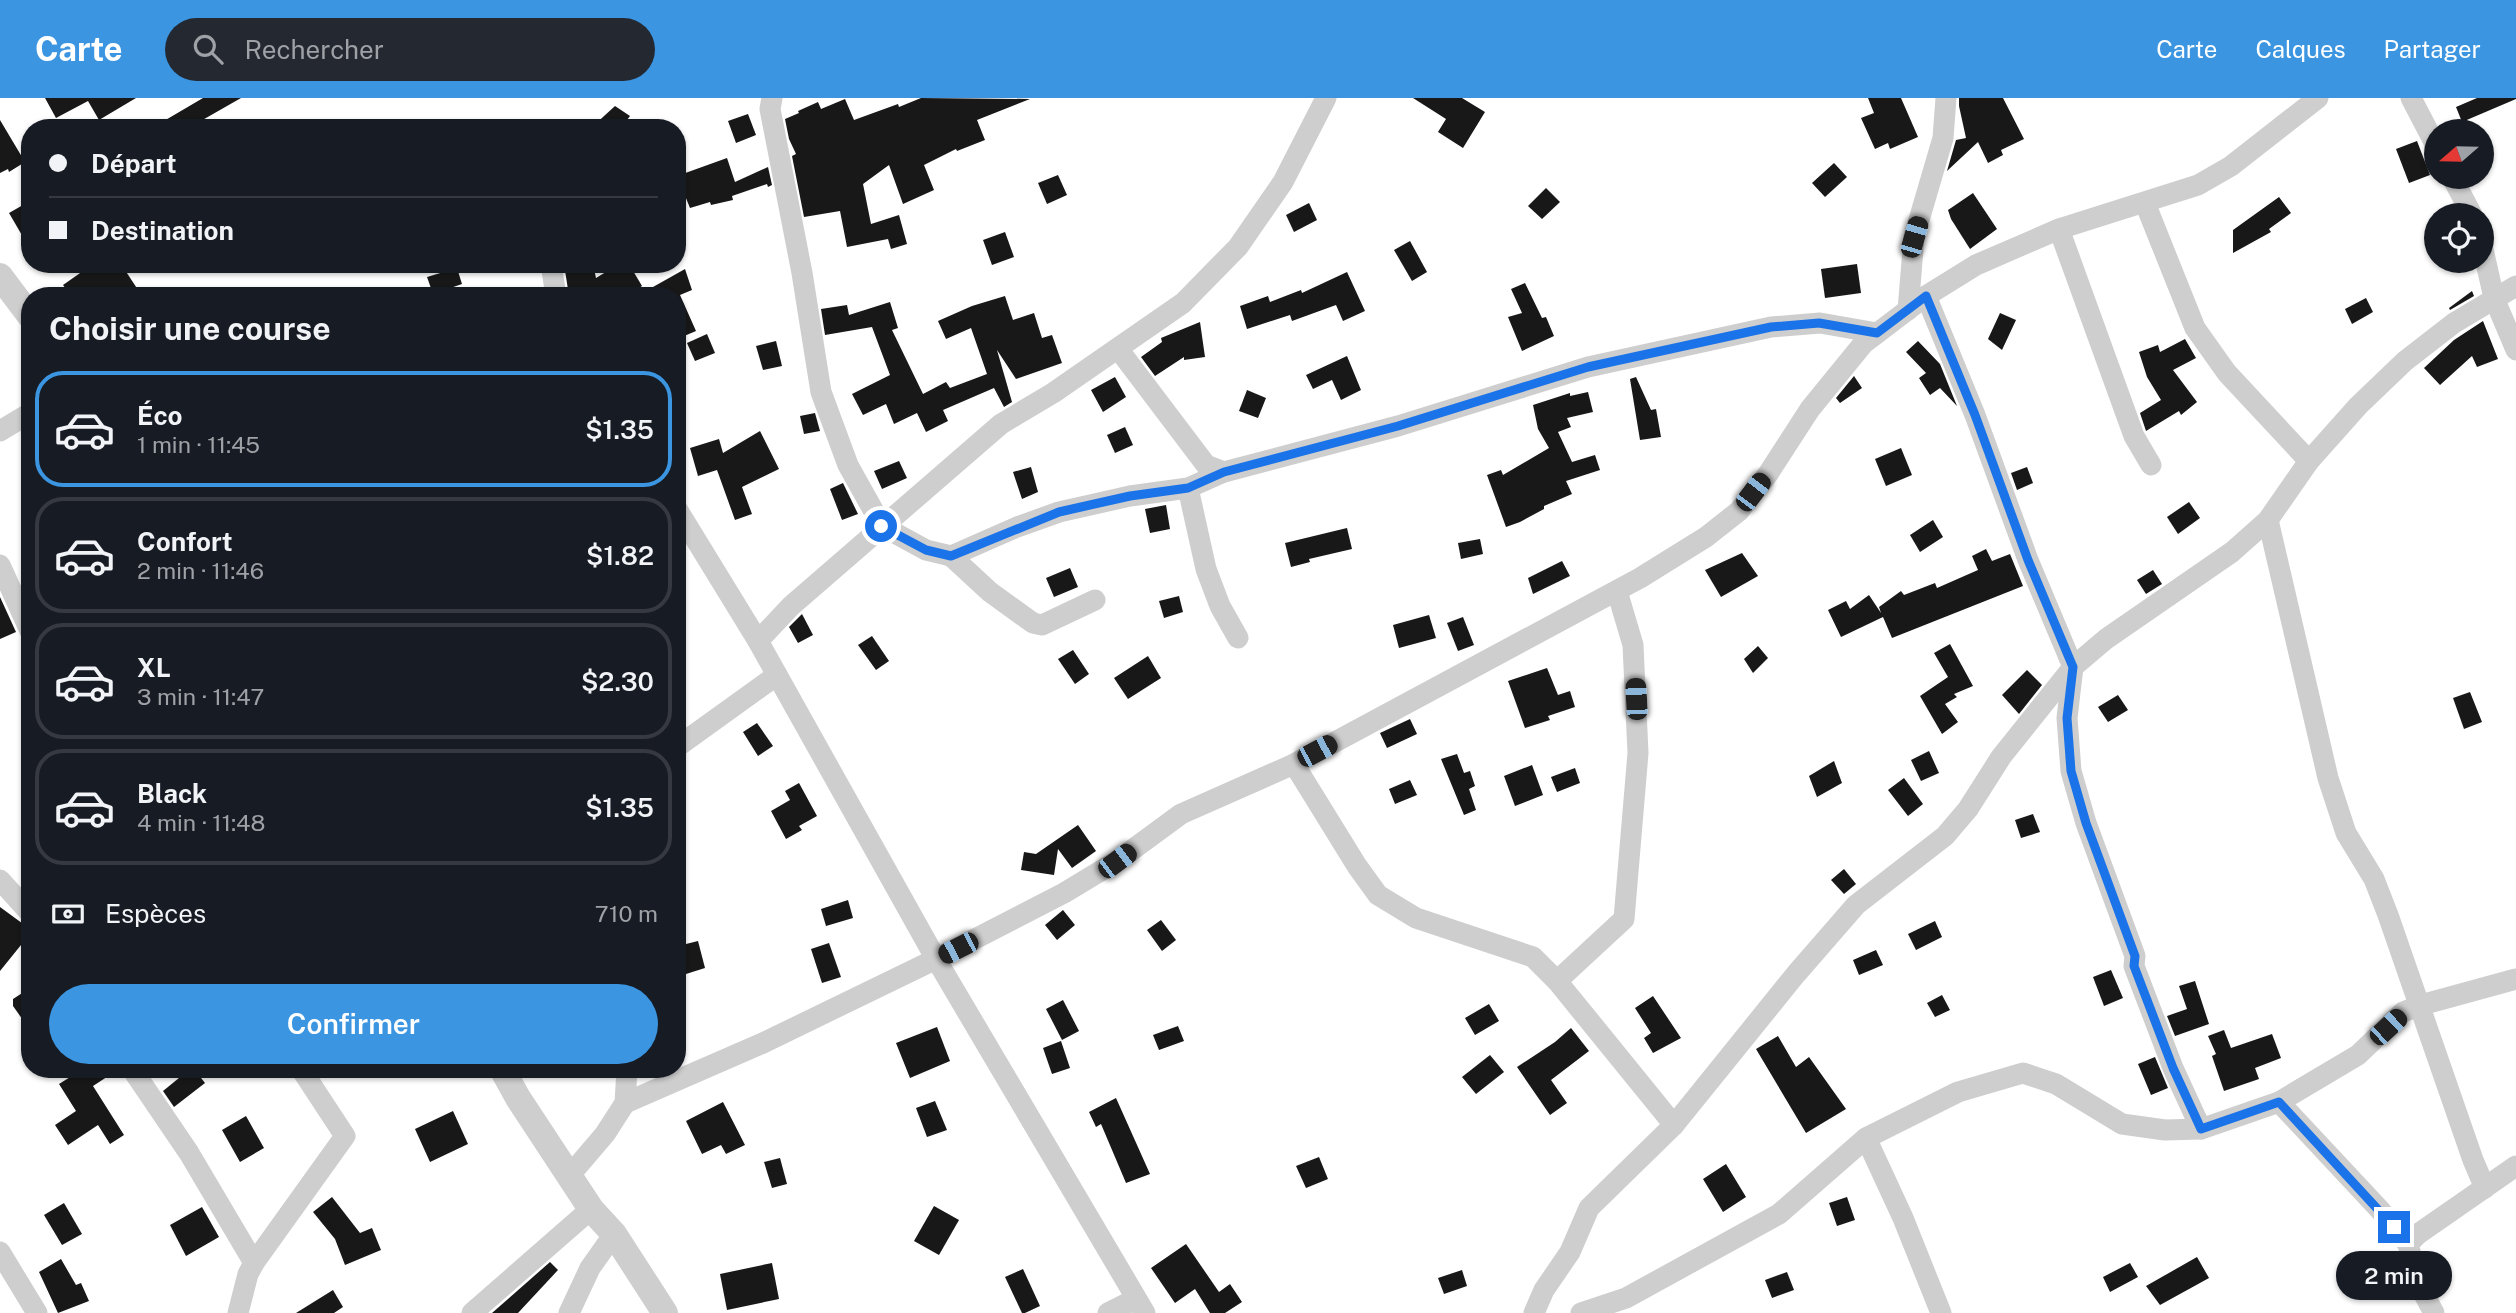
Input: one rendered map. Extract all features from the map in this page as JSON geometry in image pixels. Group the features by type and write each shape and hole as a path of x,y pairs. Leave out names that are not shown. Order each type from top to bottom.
{"street":[{"path":"772,98 770,109 802,273 821,392 848,465 881,526 926,550 951,556 990,592 1033,624 1042,625 1095,600"},
{"path":"758,641 792,606 881,526 1001,424 1053,393 1183,303 1238,247 1283,182 1326,98"},
{"path":"1908,310 1914,237 1943,138 1946,98"},
{"path":"686,1076 763,1043 936,959 1074,887 1117,861 1181,814 1293,764 1617,591 1706,537 1739,511 1768,474 1810,409 1863,344 1926,296 1976,265 2059,229 2145,204 2198,185 2231,166 2318,98"},
{"path":"2411,98 2424,123"},
{"path":"2145,204 2194,328 2227,373 2309,461"},
{"path":"2059,229 2134,436 2151,465"},
{"path":"2488,273 2494,298 2516,350"},
{"path":"0,276 21,304"},
{"path":"1534,1313 1544,1290 1570,1252 1589,1208 1674,1125 1796,974 1856,905 1945,835 1968,809 2001,757 2073,667 2106,639 2232,552 2268,520 2309,461 2358,406 2405,361 2454,323 2516,286"},
{"path":"1926,296 1975,415 2028,560 2073,667 2067,718 2071,771 2086,823 2135,956 2134,966 2173,1068 2201,1129"},
{"path":"951,556 1059,512 1130,496 1188,488 1224,472 1398,426 1588,367 1771,327 1819,323 1877,333"},
{"path":"1119,349 1206,465 1224,472"},
{"path":"0,431 21,418"},
{"path":"1188,488 1206,569 1220,606 1238,638"},
{"path":"2268,520 2328,778 2346,833 2374,879 2485,1188"},
{"path":"686,524 778,675 936,959 1140,1306 1108,1313"},
{"path":"0,565 21,611"},
{"path":"1557,981 1624,919 1638,753 1633,645 1617,591"},
{"path":"686,741 778,675"},
{"path":"1293,764 1378,895 1416,918 1533,957 1557,981 1674,1125"},
{"path":"0,880 21,903"},
{"path":"1581,1313 1626,1298 1779,1214 1866,1138 1958,1093 2023,1073 2056,1084 2122,1124 2165,1130 2201,1129 2279,1102 2358,1055 2403,1012 2516,979"},
{"path":"138,1078 189,1153 254,1263"},
{"path":"238,1313 248,1274 254,1263 345,1136 307,1078"},
{"path":"507,1078 591,1209 614,1234 665,1313"},
{"path":"570,1175 605,1134 625,1103 626,1078"},
{"path":"625,1103 682,1078"},
{"path":"2279,1102 2408,1244 2419,1286 2434,1313"},
{"path":"1866,1138 1903,1218 1941,1313"},
{"path":"2408,1244 2418,1234 2516,1166"},
{"path":"472,1313 591,1209"},
{"path":"569,1313 590,1268 614,1234"},
{"path":"0,1252 37,1313"}],"building":[{"path":"45,98 136,98 101,119 88,101 56,118"},
{"path":"203,98 241,98 204,119 167,119"},
{"path":"921,98 1030,99 977,120 985,140 957,151 956,149 924,165 934,190 903,204 889,165 863,184 871,224 899,215 907,244 891,249 888,239 847,247 840,211 804,217 792,156 796,154 789,139 785,119 818,102 821,109 845,99 854,120"},
{"path":"1413,98 1462,98 1485,112 1463,148 1438,132 1446,119"},
{"path":"1868,98 1901,98 1918,137 1890,149 1888,143 1875,149 1861,118 1874,113"},
{"path":"1959,98 2003,98 2024,139 2001,150 2003,155 1988,163 1978,142 1947,171 1956,140 1966,138"},
{"path":"2477,98 2516,98 2469,119 2461,119 2456,107"},
{"path":"615,106 630,116 628,119 601,119"},
{"path":"748,114 756,135 736,143 728,121"},
{"path":"0,120 21,155 21,164 9,172 8,169 0,173"},
{"path":"2417,141 2424,159 2424,177 2409,183 2396,149"},
{"path":"727,158 735,182 768,167 772,185 768,187 767,184 732,196 733,200 711,205 710,202 690,208 686,198 686,173"},
{"path":"1834,163 1847,177 1825,197 1812,183"},
{"path":"1058,175 1067,195 1047,204 1038,183"},
{"path":"1546,188 1560,202 1542,219 1528,206"},
{"path":"1973,193 1997,229 1970,249 1948,210"},
{"path":"2279,197 2291,213 2269,229 2271,232 2233,253 2233,230"},
{"path":"1309,203 1317,220 1294,232 1286,215"},
{"path":"21,206 21,234 9,213"},
{"path":"1005,232 1014,257 992,265 983,240"},
{"path":"1410,241 1427,272 1412,281 1394,250"},
{"path":"1857,264 1861,293 1825,298 1821,269"},
{"path":"686,272 692,290 686,292 686,287 653,287 678,273"},
{"path":"1347,272 1365,311 1343,321 1336,305 1292,321 1290,315 1247,329 1240,306 1268,296 1270,302 1301,290 1302,293"},
{"path":"80,273 127,273 136,287 64,287 63,285"},
{"path":"440,273 459,273 462,284 453,287 431,287 427,277"},
{"path":"565,273 595,273 596,278 604,273 634,273 642,286 640,287 568,287"},
{"path":"1525,283 1542,318 1546,317 1554,336 1522,351 1508,317 1522,313 1511,289"},
{"path":"2472,291 2474,296 2450,310 2449,308"},
{"path":"1005,296 1013,320 1034,313 1042,338 1052,335 1062,363 1016,379 997,350 1012,402 1004,407 994,388 943,410 948,421 926,432 917,413 894,424 886,404 863,415 852,394 890,375 872,327 825,335 821,309 847,305 849,315 890,302 898,328 892,330 923,394 946,382 950,388 987,374 971,328 946,339 938,321 972,306"},
{"path":"2366,298 2373,312 2352,324 2345,309"},
{"path":"686,308 696,331 686,335"},
{"path":"2000,313 2016,320 2002,350 1988,339"},
{"path":"2483,321 2498,359 2477,367 2472,356 2440,385 2424,368 2454,340"},
{"path":"1200,322 1205,357 1184,360 1184,357 1155,376 1141,357 1162,342 1161,338"},
{"path":"707,334 715,353 695,361 687,343"},
{"path":"2185,339 2196,358 2173,370 2197,402 2181,415 2179,411 2146,431 2140,413 2161,400 2147,377 2139,352 2158,345 2160,352"},
{"path":"776,341 782,366 763,370 756,346"},
{"path":"1918,341 1940,364 1957,406 1940,388 1930,395 1919,378 1926,373 1906,352"},
{"path":"1347,356 1361,390 1341,400 1332,380 1313,389 1306,375"},
{"path":"1854,376 1862,388 1840,403 1836,398"},
{"path":"1115,377 1126,397 1103,412 1091,390"},
{"path":"1636,377 1651,410 1656,409 1661,437 1640,440 1630,379"},
{"path":"1247,390 1266,398 1258,418 1239,411"},
{"path":"1588,392 1593,412 1567,418 1571,427 1558,432 1572,462 1595,455 1600,470 1566,481 1572,494 1506,527 1487,475 1501,470 1503,475 1549,448 1538,429 1533,405 1570,393 1570,396"},
{"path":"815,413 820,431 804,434 800,416"},
{"path":"1125,427 1133,445 1115,453 1107,435"},
{"path":"760,431 779,469 742,487 752,514 735,520 717,470 698,476 690,448 719,439 723,453"},
{"path":"1901,448 1912,475 1886,486 1875,459"},
{"path":"899,461 907,478 882,489 874,471"},
{"path":"1031,467 1038,492 1022,499 1013,472"},
{"path":"2027,467 2033,483 2017,490 2011,473"},
{"path":"843,483 858,514 842,520 830,489"},
{"path":"2189,502 2200,518 2178,534 2167,517"},
{"path":"1166,505 1170,529 1150,533 1145,509"},
{"path":"1933,520 1943,537 1920,552 1910,535"},
{"path":"1347,528 1352,549 1309,559 1310,562 1291,567 1285,543"},
{"path":"1480,539 1483,554 1461,559 1458,543"},
{"path":"1986,549 1992,561 2010,554 2023,586 1892,638 1883,617 1841,637 1828,610 1846,601 1850,609 1869,595 1881,613 1879,607 1901,591 1904,595 1935,583 1937,588 1978,570 1972,556"},
{"path":"1742,553 1758,576 1721,597 1705,570"},
{"path":"1562,561 1570,576 1533,594 1528,578"},
{"path":"1070,568 1078,587 1054,597 1046,578"},
{"path":"2153,570 2162,584 2146,594 2137,580"},
{"path":"1179,596 1183,612 1164,618 1159,601"},
{"path":"0,597 16,632 0,639"},
{"path":"802,614 813,635 798,643 789,627"},
{"path":"1429,615 1436,638 1399,648 1393,625"},
{"path":"1463,617 1474,645 1458,651 1447,623"},
{"path":"872,636 889,661 876,670 858,645"},
{"path":"1950,644 1973,686 1954,694 1957,697 1945,704 1958,722 1942,734 1920,696 1948,677 1934,653"},
{"path":"1758,646 1768,658 1753,673 1744,659"},
{"path":"1073,650 1089,674 1075,684 1058,659"},
{"path":"1148,656 1161,678 1128,699 1114,678"},
{"path":"1547,668 1558,695 1570,691 1575,707 1548,716 1550,720 1525,728 1508,681"},
{"path":"2027,670 2042,685 2019,714 2002,695"},
{"path":"2470,692 2482,722 2464,729 2453,698"},
{"path":"2118,695 2128,710 2108,722 2098,707"},
{"path":"1410,719 1417,734 1387,748 1380,733"},
{"path":"757,723 773,746 758,756 743,732"},
{"path":"1929,751 1939,773 1921,781 1911,760"},
{"path":"1457,754 1464,773 1470,771 1475,786 1469,789 1476,810 1464,815 1441,759"},
{"path":"1834,761 1842,783 1817,797 1809,776"},
{"path":"1532,765 1543,795 1515,806 1504,776"},
{"path":"1575,768 1580,783 1557,792 1551,777"},
{"path":"1904,778 1923,804 1908,816 1888,790"},
{"path":"1410,780 1417,795 1395,804 1389,789"},
{"path":"799,783 817,816 799,826 802,830 786,839 771,811 790,800 785,791"},
{"path":"2033,814 2040,832 2021,838 2015,820"},
{"path":"1078,825 1096,851 1072,868 1058,849 1054,875 1021,870 1024,852 1036,854"},
{"path":"1844,869 1856,884 1844,894 1831,880"},
{"path":"848,900 853,918 826,926 821,909"},
{"path":"0,907 21,922 21,945 0,971"},
{"path":"1063,910 1075,925 1057,940 1045,925"},
{"path":"1161,920 1176,940 1162,951 1147,930"},
{"path":"1935,921 1942,937 1916,950 1908,934"},
{"path":"698,941 705,968 686,974 686,944"},
{"path":"829,943 841,977 822,983 811,949"},
{"path":"1876,950 1883,965 1859,975 1853,960"},
{"path":"2111,970 2123,998 2104,1006 2093,977"},
{"path":"2195,981 2209,1024 2175,1036 2167,1016 2187,1009 2179,986"},
{"path":"21,994 21,1017 13,1006 13,999"},
{"path":"1942,995 1950,1010 1935,1017 1927,1003"},
{"path":"1653,996 1681,1038 1653,1053 1644,1038 1651,1033 1635,1008"},
{"path":"1063,1000 1079,1031 1062,1040 1046,1009"},
{"path":"1489,1004 1499,1021 1475,1035 1465,1018"},
{"path":"1178,1026 1184,1041 1159,1050 1153,1035"},
{"path":"937,1027 950,1061 910,1078 896,1043"},
{"path":"1571,1028 1589,1051 1551,1080 1567,1103 1550,1115 1517,1067"},
{"path":"2224,1030 2231,1048 2272,1034 2281,1058 2255,1068 2259,1079 2224,1091 2212,1056 2216,1054 2208,1036"},
{"path":"1778,1036 1796,1067 1809,1057 1846,1109 1806,1133 1756,1049"},
{"path":"1061,1041 1070,1068 1052,1074 1043,1048"},
{"path":"1490,1055 1504,1072 1476,1094 1462,1077"},
{"path":"2155,1057 2168,1088 2151,1095 2138,1064"},
{"path":"69,1078 105,1078 93,1086 124,1135 110,1144 98,1125 68,1145 55,1125 76,1111 59,1084"},
{"path":"179,1078 201,1078 205,1083 174,1107 163,1091"},
{"path":"1116,1098 1150,1174 1126,1183 1101,1124 1096,1127 1089,1112"},
{"path":"935,1101 947,1130 927,1137 916,1108"},
{"path":"723,1102 745,1145 726,1154 721,1145 702,1154 686,1121"},
{"path":"453,1111 468,1144 430,1162 415,1129"},
{"path":"246,1116 264,1148 240,1162 222,1130"},
{"path":"1319,1157 1328,1179 1306,1188 1296,1166"},
{"path":"780,1158 787,1184 772,1188 764,1162"},
{"path":"1726,1164 1746,1197 1723,1212 1703,1179"},
{"path":"332,1197 360,1233 372,1228 381,1250 345,1265 335,1239 313,1212"},
{"path":"1847,1197 1855,1220 1837,1226 1829,1203"},
{"path":"64,1203 82,1234 62,1245 44,1215"},
{"path":"934,1206 959,1220 939,1255 914,1241"},
{"path":"202,1207 219,1237 186,1256 170,1225"},
{"path":"1186,1244 1219,1292 1230,1284 1242,1302 1225,1313 1210,1313 1195,1289 1175,1303 1151,1268"},
{"path":"2197,1257 2209,1278 2160,1305 2146,1286"},
{"path":"61,1259 76,1285 81,1283 89,1301 58,1313 39,1272"},
{"path":"550,1262 558,1270 518,1313 492,1313"},
{"path":"772,1263 779,1299 727,1310 720,1274"},
{"path":"2130,1263 2138,1277 2110,1292 2103,1277"},
{"path":"1023,1269 1040,1306 1025,1313 1022,1313 1005,1277"},
{"path":"1462,1270 1467,1286 1444,1294 1438,1278"},
{"path":"1787,1272 1794,1290 1772,1298 1765,1280"},
{"path":"333,1290 343,1307 334,1313 296,1313"}],"route":[{"path":"881,526 926,550 951,556 1059,512 1130,496 1188,488 1224,472 1398,426 1588,367 1771,327 1819,323 1877,333 1926,296 1975,415 2028,560 2073,667 2067,718 2071,771 2086,823 2135,956 2134,966 2173,1068 2201,1129 2279,1102 2394,1227"}]}
